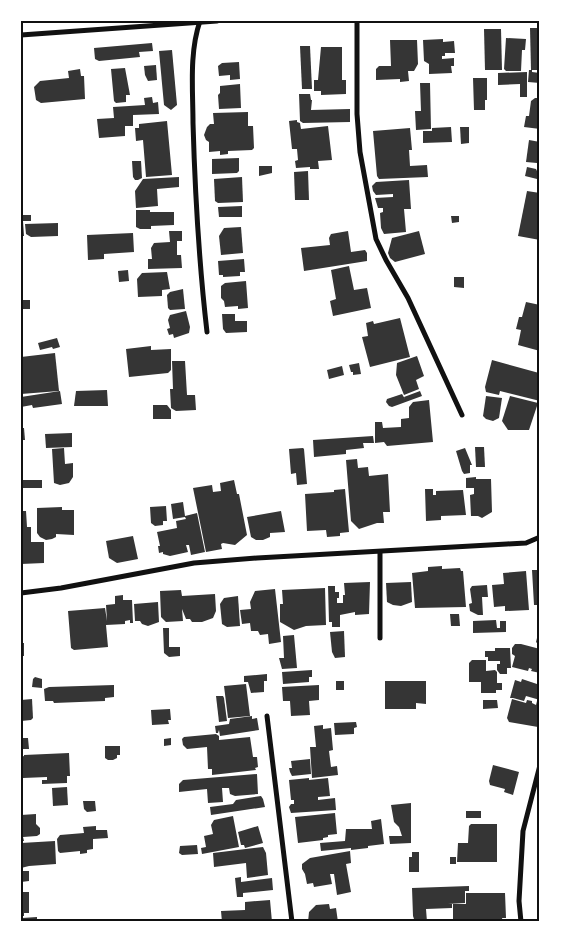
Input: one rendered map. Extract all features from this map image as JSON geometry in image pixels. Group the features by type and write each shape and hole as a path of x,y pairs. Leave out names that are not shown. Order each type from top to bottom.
{"street":[{"path":"21,35 217,21"},
{"path":"357,21 357,114 360,152 376,239 408,298 462,415"},
{"path":"199,22 192,65 194,157 206,332"},
{"path":"21,593 60,588 194,563 487,546 526,542 539,538"},
{"path":"380,552 380,638"},
{"path":"267,716 292,922"},
{"path":"521,922 519,901 523,831 540,765"}],"building":[{"path":"530,28 540,28 540,70 531,70"},
{"path":"484,29 501,29 502,70 485,70"},
{"path":"506,38 526,39 525,50 522,50 521,71 506,71 504,69"},
{"path":"443,39 443,42 454,41 455,53 445,53 445,56 442,56 442,59 454,58 454,66 451,66 452,73 429,74 429,64 424,61 423,40"},
{"path":"390,40 417,40 418,64 414,71 408,71 409,81 400,82 400,79 376,80 376,69 379,66 391,66"},
{"path":"152,43 153,51 139,52 140,57 99,61 95,59 94,48"},
{"path":"300,46 310,46 312,89 302,89"},
{"path":"321,47 342,47 342,80 346,80 346,94 321,95 321,91 314,91 314,80 318,80"},
{"path":"172,50 177,105 171,110 164,105 159,51"},
{"path":"239,62 240,79 230,80 230,75 219,76 218,66 222,63"},
{"path":"156,65 157,80 148,81 144,66"},
{"path":"125,68 130,95 126,95 126,102 116,103 114,101 111,69"},
{"path":"80,69 81,76 84,76 85,99 41,103 36,100 34,87 40,81 69,78 68,71"},
{"path":"529,70 540,73 540,83 528,82"},
{"path":"527,72 527,97 520,97 520,84 498,85 498,73"},
{"path":"473,78 487,78 485,110 474,110"},
{"path":"420,83 430,83 431,129 416,130 415,111 421,111"},
{"path":"240,84 241,108 219,109 218,95 220,93 220,86"},
{"path":"299,94 310,94 312,100 311,110 350,109 350,122 303,123 300,121"},
{"path":"152,97 153,103 158,102 159,114 133,115 133,126 125,126 125,136 99,138 97,119 114,118 113,107 145,105 144,98"},
{"path":"535,98 540,98 540,129 524,127 526,116 529,116 531,101"},
{"path":"248,112 248,126 253,126 254,148 252,150 228,151 228,154 220,155 220,151 209,152 209,142 204,135 207,127 210,124 214,124 213,113"},
{"path":"297,120 300,123 301,129 328,126 332,160 318,161 319,169 310,169 310,167 296,168 295,161 298,160 297,149 292,149 289,121"},
{"path":"167,121 172,175 146,177 143,140 136,141 135,128 139,128 139,124"},
{"path":"451,127 452,142 423,143 423,131 432,131 432,128"},
{"path":"460,127 469,127 469,143 461,144"},
{"path":"410,128 412,150 409,150 410,166 427,165 428,177 379,179 377,176 373,131"},
{"path":"529,140 540,142 537,163 526,162"},
{"path":"239,158 239,171 237,173 212,174 212,159"},
{"path":"132,161 141,161 142,178 138,180 135,180 133,177"},
{"path":"259,166 272,166 272,173 259,176"},
{"path":"527,167 536,169 538,173 537,179 525,176"},
{"path":"308,171 309,200 295,200 294,172"},
{"path":"179,177 179,187 157,189 158,206 136,208 135,191 143,179"},
{"path":"242,177 243,202 218,203 215,201 214,179"},
{"path":"409,180 411,209 404,209 406,232 384,234 381,228 380,213 383,212 383,208 378,208 375,198 393,197 393,194 376,195 372,186 376,182"},
{"path":"527,191 540,193 540,240 518,236"},
{"path":"242,206 242,217 219,217 218,207"},
{"path":"136,210 174,212 174,225 151,226 151,229 140,229 136,227"},
{"path":"21,215 31,215 31,221 23,221 24,236 21,236"},
{"path":"451,216 459,216 459,222 452,223"},
{"path":"58,223 58,236 31,237 26,234 25,224"},
{"path":"241,227 243,253 221,255 219,236 224,228"},
{"path":"169,231 182,231 182,241 177,241 177,255 181,255 182,268 148,269 148,259 152,259 151,248 154,243 170,242"},
{"path":"348,231 351,252 365,250 367,261 304,271 301,248 330,245 329,238 331,234"},
{"path":"419,231 425,254 395,262 390,258 388,253 392,238"},
{"path":"133,233 134,252 104,254 104,259 88,260 87,235"},
{"path":"244,259 245,272 240,272 240,276 223,277 223,275 219,275 218,261"},
{"path":"349,266 354,290 367,288 371,308 333,316 330,301 336,299 331,270"},
{"path":"128,270 129,281 119,282 118,271"},
{"path":"167,272 170,289 162,290 162,296 138,297 137,279 142,273"},
{"path":"454,277 464,277 464,288 454,287"},
{"path":"246,281 248,308 238,309 238,306 225,307 224,301 221,298 221,286 225,283"},
{"path":"183,289 185,309 170,310 168,308 167,295 170,292"},
{"path":"21,300 30,300 30,309 21,309"},
{"path":"526,302 540,305 540,351 518,345 521,330 516,329"},
{"path":"186,311 190,327 189,333 174,338 173,334 169,335 167,329 170,328 168,320 170,315"},
{"path":"222,314 235,314 235,321 247,321 247,332 226,333 223,329"},
{"path":"400,318 410,357 370,367 362,337 368,336 366,323 373,321 374,324"},
{"path":"57,338 60,347 40,350 38,343"},
{"path":"151,346 151,350 171,349 171,370 168,373 129,377 126,349"},
{"path":"55,353 59,391 21,394 21,357"},
{"path":"417,356 424,376 416,380 419,389 404,395 396,375 397,363"},
{"path":"492,360 539,373 537,382 540,383 540,401 500,391 499,395 486,392 485,387"},
{"path":"172,361 185,361 187,395 195,395 196,410 176,411 171,408 170,389 173,389"},
{"path":"359,363 361,374 353,375 349,365"},
{"path":"342,366 344,375 329,379 327,370"},
{"path":"107,390 108,406 74,406 76,391"},
{"path":"60,391 62,404 33,408 32,405 21,407 21,397"},
{"path":"420,391 422,396 392,407 386,402 387,399 402,394 405,399 404,397"},
{"path":"486,396 502,398 499,418 493,421 483,416"},
{"path":"510,396 538,403 529,430 508,430 502,421"},
{"path":"429,400 433,442 387,446 384,442 375,443 375,422 382,422 383,428 401,427 401,419 409,418 409,407 413,402"},
{"path":"153,405 167,405 171,410 171,419 153,419"},
{"path":"21,428 24,428 25,440 21,440"},
{"path":"72,433 72,447 46,448 45,434"},
{"path":"373,436 374,443 363,443 364,448 346,450 346,454 314,457 313,440"},
{"path":"475,447 484,447 485,467 476,467"},
{"path":"64,448 65,464 73,463 73,477 69,483 60,485 54,483 52,449"},
{"path":"303,448 307,484 297,485 296,473 291,474 289,449"},
{"path":"465,448 472,465 470,465 470,473 464,474 456,451"},
{"path":"357,459 358,468 368,467 369,476 388,474 390,512 383,512 384,523 377,523 359,529 351,521 346,460"},
{"path":"476,477 476,479 491,479 492,512 482,518 471,516 470,495 474,494 474,488 466,488 466,478"},
{"path":"21,480 42,480 42,488 21,488"},
{"path":"234,480 237,494 239,494 247,535 235,545 223,543 221,544 222,549 206,552 193,488 212,485 213,492 221,491 220,483"},
{"path":"345,489 349,532 340,533 340,536 327,537 326,530 307,531 305,494 334,492 334,490"},
{"path":"425,489 433,489 433,495 436,495 436,491 463,490 466,515 441,516 441,520 426,521"},
{"path":"183,502 185,516 197,513 205,552 191,555 189,545 186,545 188,552 170,556 163,554 163,552 159,553 158,546 160,546 157,532 177,528 176,521 186,519 185,517 173,519 171,504"},
{"path":"166,506 167,521 163,521 163,525 155,526 151,523 150,507"},
{"path":"62,507 62,510 74,510 74,535 56,534 56,537 46,540 40,537 37,533 37,508"},
{"path":"21,511 26,511 27,527 31,527 31,542 44,542 44,563 21,564"},
{"path":"281,511 285,532 270,533 270,537 263,540 256,540 251,537 247,517"},
{"path":"133,536 138,559 117,563 109,558 106,541"},
{"path":"538,560 540,560 540,605 534,605 532,570 538,570"},
{"path":"442,566 442,569 460,568 463,571 466,607 415,608 412,573 428,571 428,567"},
{"path":"526,571 529,610 505,611 505,606 494,607 492,585 504,584 503,573"},
{"path":"370,582 369,614 355,615 355,612 340,615 340,627 332,627 332,622 329,622 328,586 335,586 335,592 339,592 337,603 343,603 343,595 345,595 344,583"},
{"path":"411,582 412,602 401,606 387,602 386,583"},
{"path":"487,585 488,597 482,597 483,615 478,615 470,611 469,604 472,603 470,589 472,586"},
{"path":"325,588 326,625 306,626 294,630 280,622 280,604 283,604 282,590"},
{"path":"275,589 281,642 269,644 268,634 260,635 258,631 251,631 250,623 242,624 240,610 251,609 250,602 255,591"},
{"path":"181,590 182,596 215,594 216,611 213,618 202,622 192,622 190,619 186,619 182,609 183,621 166,622 161,617 160,591"},
{"path":"123,595 123,600 132,600 133,623 130,623 130,620 125,621 125,624 106,625 108,647 74,650 71,648 68,611 105,608 107,621 106,605 115,604 115,596"},
{"path":"238,596 240,626 227,627 222,624 220,604 224,598"},
{"path":"158,602 159,622 148,626 140,621 135,621 134,604"},
{"path":"450,614 459,614 460,626 451,626"},
{"path":"496,620 497,628 500,628 500,621 506,621 506,632 473,633 473,621"},
{"path":"163,628 169,628 169,647 180,647 180,656 169,657 164,653"},
{"path":"344,631 345,657 335,658 332,652 330,632"},
{"path":"538,634 540,635 540,646 536,642"},
{"path":"294,635 297,668 282,669 279,658 284,658 283,636"},
{"path":"21,643 24,643 24,656 21,656"},
{"path":"515,644 540,649 537,658 540,659 540,673 531,671 532,669 529,668 528,671 512,667 515,656 512,654 512,648"},
{"path":"495,648 510,648 511,668 507,668 507,674 500,674 497,670 497,664 500,664 500,661 488,661 488,657 485,657 485,651 495,651"},
{"path":"472,660 486,660 486,671 495,670 497,672 497,683 502,683 502,690 496,690 496,693 481,693 481,682 469,682 469,663"},
{"path":"312,670 312,677 309,677 309,682 283,684 282,672"},
{"path":"267,674 267,681 264,681 264,692 251,693 248,682 244,682 244,676"},
{"path":"35,677 42,679 42,688 32,687"},
{"path":"522,679 540,685 540,700 526,696 524,701 510,698 515,680 521,682"},
{"path":"336,681 344,681 344,690 336,690"},
{"path":"385,681 426,681 426,704 416,703 416,709 385,709"},
{"path":"246,684 250,716 228,718 224,686"},
{"path":"114,685 114,697 105,698 105,701 54,703 53,701 45,701 44,689 49,687"},
{"path":"319,685 319,700 309,701 310,715 291,716 290,701 283,701 282,687"},
{"path":"216,696 223,696 224,698 227,721 219,722"},
{"path":"32,699 33,718 21,721 21,700"},
{"path":"512,699 526,703 527,700 532,701 536,705 537,701 540,702 538,727 509,722 507,718"},
{"path":"483,700 497,700 498,708 483,709"},
{"path":"170,709 171,720 168,720 169,724 152,725 151,710"},
{"path":"252,716 252,719 257,718 259,730 220,736 219,730 216,733 215,726 229,724 230,719"},
{"path":"356,722 357,727 354,728 354,734 335,735 334,723"},
{"path":"323,725 323,729 331,728 333,750 329,751 331,767 337,766 338,775 312,778 310,747 316,747 314,726"},
{"path":"216,734 219,736 219,740 250,737 253,757 257,757 258,767 255,768 256,770 212,775 212,769 208,769 207,747 187,749 183,745 182,739 184,737"},
{"path":"21,738 28,738 29,749 21,749"},
{"path":"171,738 171,745 164,746 164,739"},
{"path":"105,746 120,746 120,755 117,755 117,758 113,760 108,760 105,758"},
{"path":"69,753 70,776 67,776 67,783 42,784 42,780 47,780 47,777 21,777 21,757 24,755"},
{"path":"310,759 311,774 292,776 289,768 292,768 291,761"},
{"path":"493,765 519,772 513,795 504,792 505,789 490,785 489,781"},
{"path":"257,774 258,794 235,796 230,794 229,788 222,788 223,802 208,803 207,789 179,792 179,784 183,780"},
{"path":"309,778 309,780 328,778 330,796 318,797 318,800 335,798 336,810 291,813 289,807 291,804 294,804 294,800 291,800 289,780"},
{"path":"67,787 68,805 53,806 52,788"},
{"path":"261,796 265,807 211,815 210,807 233,804 236,800"},
{"path":"83,801 95,801 96,811 87,812 84,809"},
{"path":"411,803 411,843 390,844 389,836 402,836 399,827 394,822 391,805"},
{"path":"466,811 481,811 481,818 466,818"},
{"path":"335,813 337,834 328,835 323,840 298,843 295,817"},
{"path":"36,814 36,824 40,828 40,834 23,837 24,841 21,841 21,815"},
{"path":"233,816 239,847 202,854 201,848 206,847 204,836 213,834 211,825 214,820"},
{"path":"381,819 384,844 351,850 351,848 321,851 320,843 345,841 346,829 372,829 371,821"},
{"path":"471,824 497,824 497,862 457,862 458,843 468,843 469,826"},
{"path":"96,826 96,830 107,830 108,838 93,839 93,849 87,850 87,853 80,854 80,851 60,853 58,851 57,839 60,835 84,833 83,827"},
{"path":"258,826 263,843 245,848 244,845 241,845 238,832"},
{"path":"55,841 56,864 21,868 21,843"},
{"path":"197,845 198,854 182,855 179,853 180,846"},
{"path":"263,847 266,853 268,875 247,878 246,863 214,867 213,853"},
{"path":"350,851 351,863 346,864 351,892 337,895 334,874 330,874 332,884 314,887 313,883 307,884 302,864 310,858"},
{"path":"412,852 419,852 419,872 409,872 409,857 412,857"},
{"path":"450,857 456,857 456,864 450,864"},
{"path":"21,871 29,871 29,881 21,882"},
{"path":"241,877 241,882 272,878 273,890 243,893 243,897 237,897 235,878"},
{"path":"469,886 469,891 465,891 465,903 448,904 452,904 452,908 426,909 427,922 415,922 412,888"},
{"path":"21,892 29,892 29,913 24,913 24,916 21,916"},
{"path":"466,893 505,893 506,918 502,918 503,922 453,922 453,904 466,904"},
{"path":"270,900 272,922 222,922 221,911 245,910 245,902"},
{"path":"329,904 330,909 336,908 338,922 308,922 309,912 316,905"},
{"path":"37,917 37,922 22,922 22,918"}]}
